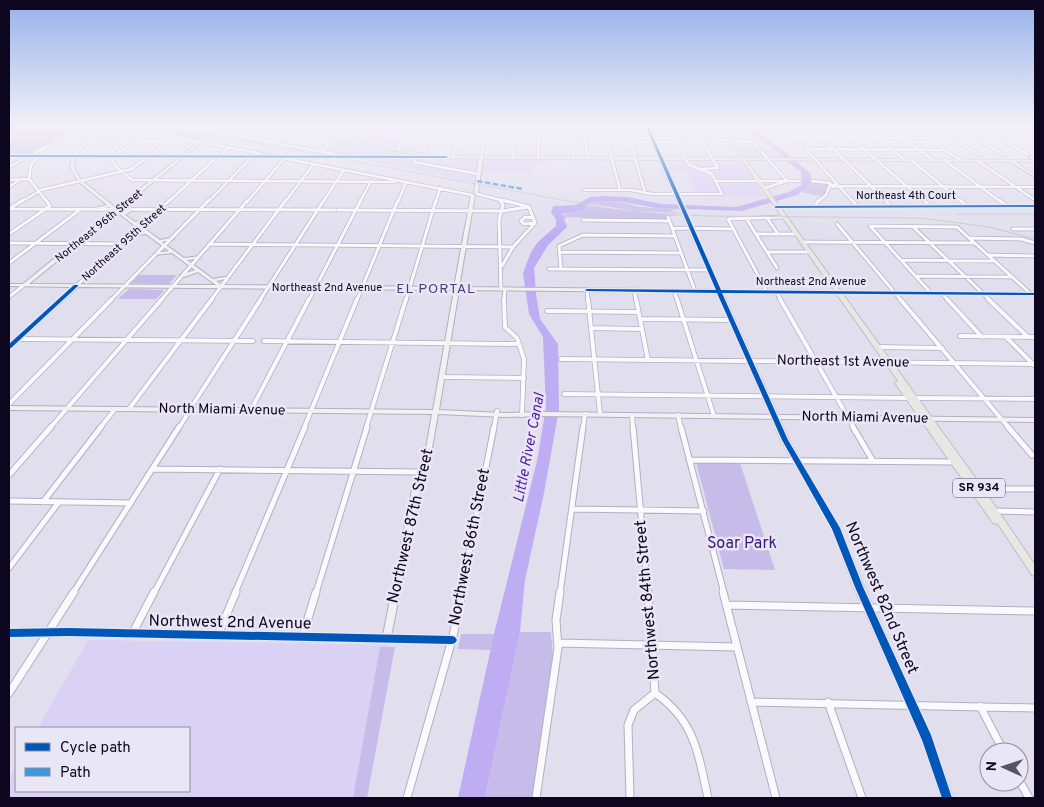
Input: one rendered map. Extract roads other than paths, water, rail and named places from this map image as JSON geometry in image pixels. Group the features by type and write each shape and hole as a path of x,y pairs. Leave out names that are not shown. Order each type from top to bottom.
{"main road":[{"name":"Northwest 82nd Street","path":"662,163 693,229 775,416 796,460 833,522 932,752 947,798"},
{"path":"744,163 838,292 994,519 1010,536"},
{"path":"757,181 765,188 771,200"},
{"name":"SR 934","path":"926,418 979,488 1035,572"},
{"path":"954,462 979,488"}],"street":[{"path":"9,234 51,204 38,192 29,179 33,163"},
{"path":"74,163 74,174 80,181 108,204 160,241 170,252 210,280"},
{"path":"112,163 120,171 134,180 406,182"},
{"path":"124,174 140,163"},
{"name":"Northeast 96th Street","path":"9,297 76,243 119,212 123,203 174,163"},
{"name":"Northeast 95th Street","path":"9,347 213,163"},
{"path":"9,404 246,163"},
{"path":"9,475 281,163"},
{"path":"309,163 499,199 530,207"},
{"path":"418,163 478,174"},
{"name":"Northwest 87th Street","path":"387,639 422,472 428,454 480,163"},
{"path":"612,163 620,190"},
{"path":"637,163 645,193"},
{"path":"584,190 620,190 676,195 722,194 711,173 690,165 689,163"},
{"path":"700,169 718,168 714,163"},
{"path":"771,163 787,181"},
{"path":"817,163 834,185 856,205"},
{"path":"848,163 891,206"},
{"path":"879,163 930,206"},
{"path":"914,163 967,206"},
{"path":"948,163 1007,206"},
{"path":"980,163 1035,200"},
{"path":"1014,163 1035,176"},
{"path":"128,409 313,164"},
{"path":"9,209 38,192 132,168"},
{"path":"194,403 343,171"},
{"path":"251,410 374,175"},
{"path":"9,180 29,179"},
{"path":"9,187 19,180"},
{"path":"716,180 798,181"},
{"name":"Northeast 96th Street","path":"76,243 119,212 152,181"},
{"path":"765,188 787,181"},
{"path":"812,181 834,185 871,186 1035,187"},
{"path":"217,636 406,182"},
{"path":"818,206 816,202 826,195 834,185"},
{"path":"302,638 373,412 440,188"},
{"path":"499,199 503,205 499,219 499,246 502,266 504,322 505,327 520,344 524,359 522,413"},
{"path":"96,209 108,204 123,203"},
{"name":"Northeast 4th Court","path":"776,207 856,205 1035,206"},
{"path":"9,209 96,209 119,212 132,209 502,212 530,207"},
{"path":"530,207 535,223"},
{"path":"9,263 82,209"},
{"path":"119,212 136,223 144,233 185,259 197,272 221,287"},
{"path":"534,218 526,217 520,220 524,224 535,223"},
{"path":"767,292 728,218 783,218"},
{"path":"746,218 777,268"},
{"path":"767,218 778,234"},
{"path":"583,220 668,219 695,291"},
{"path":"136,223 148,220"},
{"path":"502,266 513,246 535,223"},
{"path":"836,224 1032,455"},
{"path":"931,293 870,226 957,227 1034,296"},
{"path":"912,226 1028,337"},
{"path":"672,228 734,229"},
{"path":"1013,229 1035,229"},
{"path":"132,236 144,233"},
{"path":"757,234 796,234"},
{"path":"561,244 583,236 674,236"},
{"path":"160,241 172,238"},
{"path":"970,238 1021,239 1035,243"},
{"path":"802,242 975,243"},
{"path":"9,243 122,244"},
{"path":"210,244 513,246"},
{"path":"561,244 559,252 561,269"},
{"path":"561,244 573,252"},
{"path":"157,254 170,252"},
{"path":"559,252 681,253"},
{"path":"768,252 809,252"},
{"path":"989,255 1033,256"},
{"path":"185,259 198,257"},
{"path":"901,260 996,261"},
{"path":"549,269 711,270"},
{"path":"182,276 197,272"},
{"path":"916,276 1013,277"},
{"path":"198,287 210,280 228,277"},
{"name":"Northeast 2nd Avenue","path":"9,285 941,293 1034,296"},
{"path":"587,290 600,414"},
{"path":"634,290 648,360"},
{"path":"674,291 714,416"},
{"path":"776,292 873,461"},
{"path":"941,293 982,337"},
{"path":"547,311 638,312"},
{"path":"640,319 733,320"},
{"path":"590,328 642,329"},
{"path":"960,336 1035,337"},
{"path":"1006,337 1035,365"},
{"path":"508,343 516,338"},
{"path":"18,339 253,341"},
{"path":"264,341 520,344"},
{"path":"876,347 942,348"},
{"name":"Northeast 1st Avenue","path":"561,359 1035,365"},
{"path":"441,377 524,378"},
{"path":"564,394 1035,399"},
{"name":"North Miami Avenue","path":"9,408 1035,420"},
{"path":"43,502 115,409"},
{"path":"9,693 190,410"},
{"name":"Northwest 86th Street","path":"407,798 452,640 496,413"},
{"path":"536,798 558,643 556,620 585,414"},
{"name":"Northwest 84th Street","path":"632,415 653,645 655,693 678,709 688,724 695,743 708,798"},
{"path":"678,415 776,798"},
{"path":"689,460 954,462"},
{"path":"152,469 422,472"},
{"path":"132,635 220,469"},
{"path":"979,488 1035,489"},
{"path":"9,501 131,503"},
{"path":"9,568 59,502"},
{"path":"572,509 704,511"},
{"path":"994,511 1035,512"},
{"path":"727,605 1035,611"},
{"name":"Northwest 2nd Avenue","path":"9,633 48,632 452,640"},
{"path":"558,643 736,647"},
{"path":"630,798 628,725 634,710 655,693"},
{"path":"751,702 828,702 1035,708"},
{"path":"828,702 862,798"},
{"path":"980,706 999,742"}],"railway":[{"path":"361,163 621,211 706,216 920,218 989,227 1035,239"},
{"path":"957,214 1035,214"}],"district":[{"name":"EL PORTAL","path":"436,289"}],"water label":[{"name":"Little River Canal","path":"530,448"}],"park label":[{"name":"Soar Park","path":"742,544"}]}
